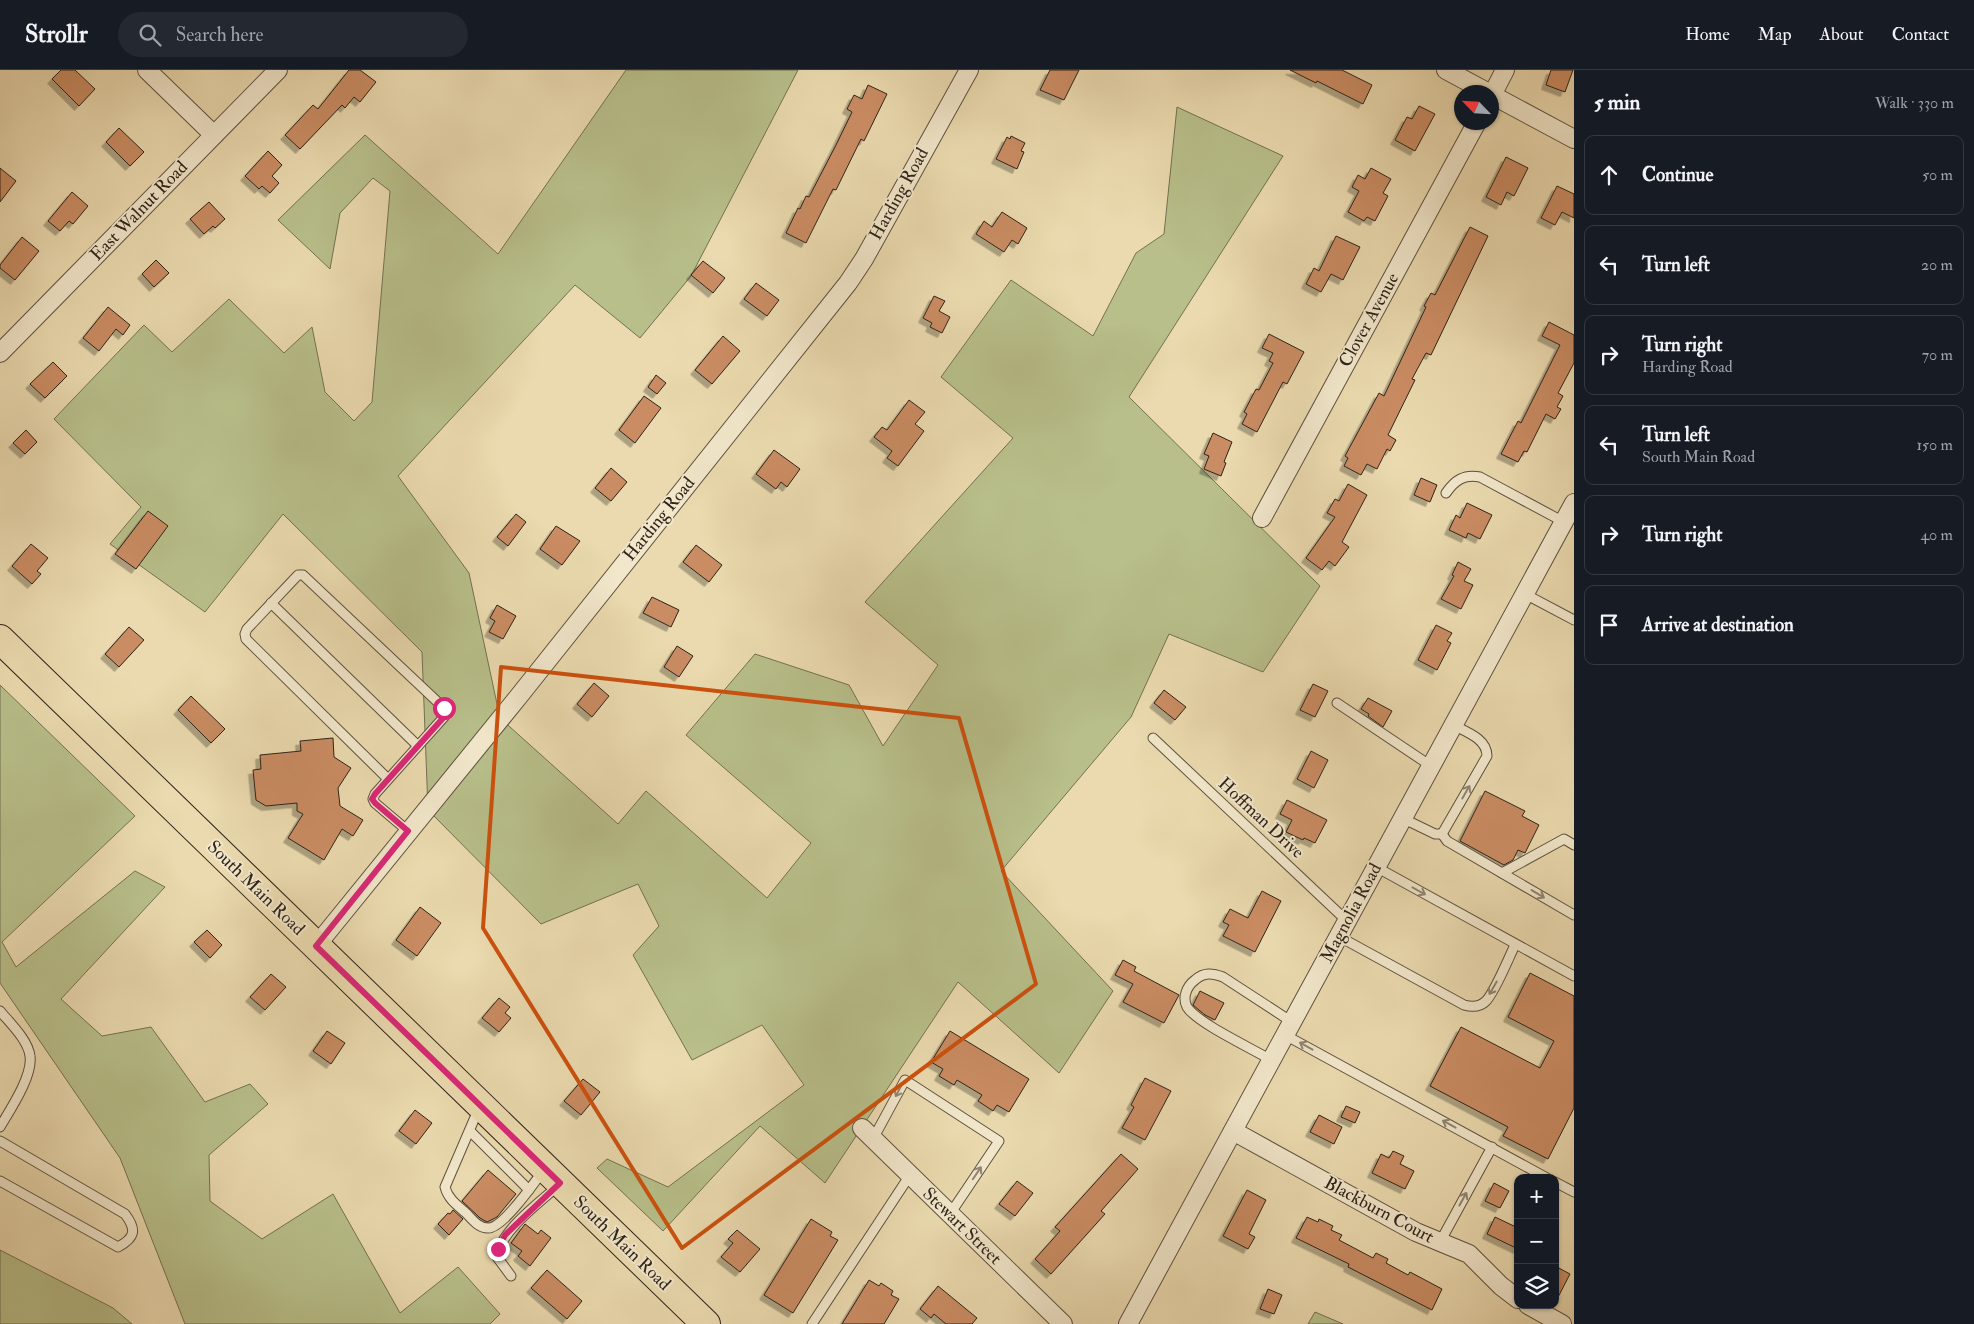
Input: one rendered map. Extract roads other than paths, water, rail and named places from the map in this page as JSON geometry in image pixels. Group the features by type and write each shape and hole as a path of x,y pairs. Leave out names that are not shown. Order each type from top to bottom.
{"main road":[{"name":"South Main Road","path":"0,639 706,1324"}],"street":[{"path":"147,70 214,135"},
{"name":"East Walnut Road","path":"0,353 278,70"},
{"name":"Harding Road","path":"316,946 519,696 848,283 864,259 969,70"},
{"path":"1446,70 1474,85"},
{"path":"1497,85 1505,70"},
{"path":"1499,99 1574,140"},
{"name":"Clover Avenue","path":"1262,518 1473,130"},
{"name":"Magnolia Road","path":"1128,1324 1574,503"},
{"name":"Blackburn Court","path":"1233,1131 1416,1232 1469,1254 1501,1286 1514,1296"},
{"name":"Stewart Street","path":"868,1133 1063,1324"},
{"path":"1535,1309 1562,1324"}],"lane":[{"path":"1446,493 1453,483 1462,478 1480,477 1564,522"},
{"path":"388,779 246,639 247,629 298,575 302,575 444,708 446,713 444,717 372,799 408,831"},
{"path":"1524,594 1574,620"},
{"path":"271,603 418,746"},
{"path":"1337,703 1431,766"},
{"path":"1442,834 1487,756 1487,750 1482,742 1453,724"},
{"name":"Hoffman Drive","path":"1152,738 1342,929 1464,1005 1472,1007 1486,1001 1506,968 1515,945"},
{"path":"1402,818 1435,834 1442,834"},
{"path":"1442,834 1447,841 1574,915"},
{"path":"1502,873 1564,839 1574,845"},
{"path":"1376,867 1574,976"},
{"path":"1272,1060 1206,1023 1194,1014 1185,1002 1184,996 1188,987 1200,976 1214,974 1223,977 1289,1028 1540,1174"},
{"path":"0,1011 24,1042 30,1056 28,1074 0,1127"},
{"path":"868,1133 905,1080 999,1141 950,1214"},
{"path":"480,1105 445,1187 447,1195 479,1226 494,1228 529,1190 553,1176"},
{"path":"470,1131 529,1190"},
{"path":"0,1141 125,1214 133,1231 129,1241 118,1248 0,1181"},
{"path":"1440,1242 1492,1147"},
{"path":"812,1324 910,1175"},
{"path":"511,1276 497,1257 502,1242 505,1235 553,1176"},
{"path":"1559,1184 1574,1192"}]}
